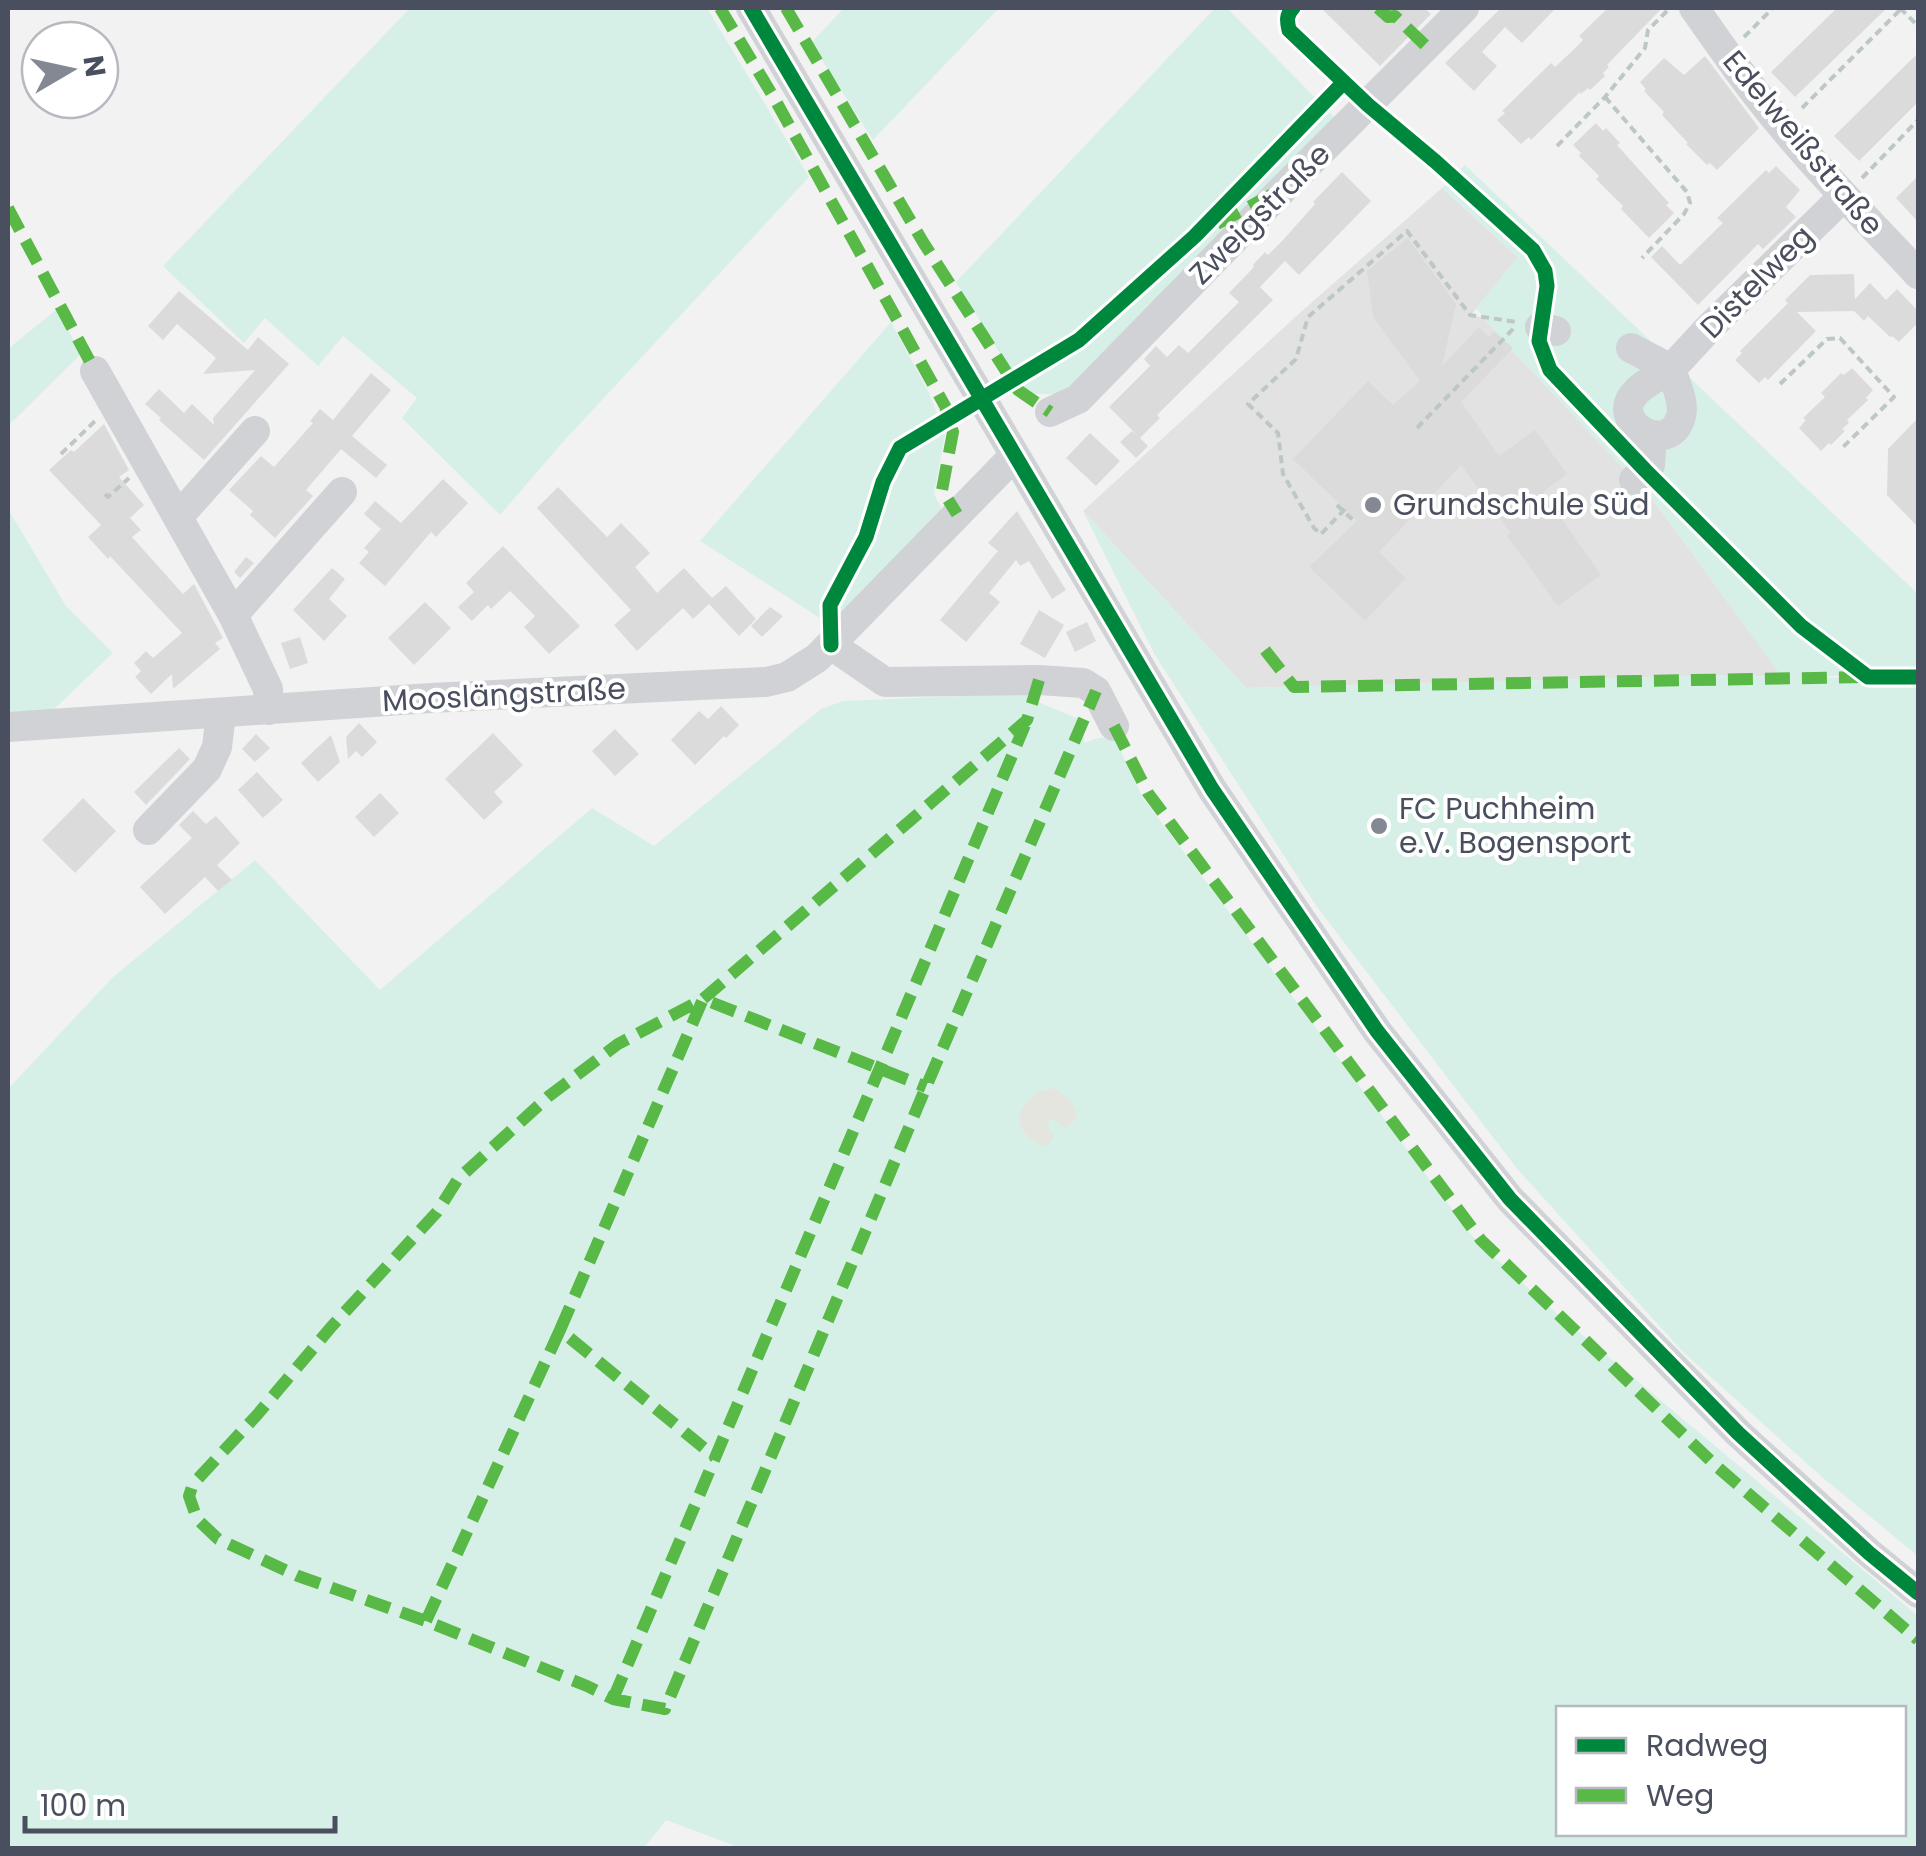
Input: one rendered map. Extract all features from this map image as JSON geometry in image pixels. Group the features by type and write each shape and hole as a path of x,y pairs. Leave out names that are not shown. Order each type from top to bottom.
{"street":[{"path":"752,8 1212,789 1378,1031 1524,1213 1738,1433 1918,1593"},
{"name":"Zweigstraße","path":"1050,412 1078,399 1464,8"},
{"name":"Edelweißstraße","path":"1694,8 1782,126 1918,273"},
{"name":"Distelweg","path":"1652,436 1633,424 1629,411 1640,388 1671,369 1844,196"},
{"path":"1630,348 1671,369 1681,404 1681,417 1670,432 1652,436 1650,465 1634,480"},
{"path":"95,371 233,615 268,690 269,710"},
{"path":"178,517 255,430"},
{"name":"Mooslängstraße","path":"8,727 116,725 221,713 590,689 766,682 787,677 832,645 1014,456"},
{"path":"233,615 342,492"},
{"path":"832,645 884,682 1083,682 1096,691 1114,726"},
{"path":"148,830 207,770 217,747 221,713"}],"path":[{"path":"1556,146 1605,97 1645,48 1648,30 1670,8"},
{"path":"1726,54 1773,8"},
{"path":"1782,126 1901,8 1918,26"},
{"path":"1605,97 1686,192 1690,202 1684,214 1642,258"},
{"path":"1844,196 1918,120"},
{"path":"1344,510 1321,534 1314,528 1283,474 1278,433 1248,404 1296,358 1308,318 1407,231 1470,315 1520,322 1417,428"},
{"path":"1780,384 1827,338 1840,338 1894,398 1841,449"},
{"path":"62,454 114,404"},
{"path":"105,494 108,497 147,462"},
{"path":"1336,505 1355,522"}],"shaded area":[{"name":"Grundschule Süd","path":"1442,188 1518,257 1471,315 1484,318 1653,500 1783,677 1723,675 1246,688 1083,511"}],"green space":[{"path":"410,8 707,8 809,177 500,515 402,418 417,398 343,336 318,366 265,318 244,343 163,266"},
{"path":"844,8 999,8 873,140 811,43"},
{"path":"1215,8 1227,8 1351,134 1075,394 1025,394 956,282"},
{"path":"1465,165 1918,594 1918,672 1811,677 1918,679 1918,1556 1823,1478 1683,1352 1518,1170 1317,907 1155,655 1083,511 1246,688 1723,675 1782,677 1653,500 1476,308 1518,257 1442,188"},
{"path":"57,309 81,354 8,426 8,349"},
{"path":"891,322 929,393 945,435 934,494 944,513 848,613 823,620 700,541"},
{"path":"8,509 66,606 113,653 53,710 8,712"},
{"path":"1037,693 1038,702 1084,721 1084,743 1111,738 1118,745 1143,798 1473,1237 1541,1300 1918,1616 1918,1848 741,1848 666,1820 644,1848 8,1848 8,1089 112,978 255,860 380,990 592,808 654,846 821,709 843,701"}],"sand":[{"path":"1053,1088 1074,1106 1076,1118 1065,1128 1050,1120 1048,1127 1054,1136 1048,1146 1039,1146 1024,1132 1019,1118 1031,1098"}],"building":[{"path":"1321,8 1424,8 1431,14 1380,66"},
{"path":"1501,8 1556,8 1522,43 1505,27 1482,52 1497,66 1474,91 1445,63"},
{"path":"1608,8 1662,8 1607,65 1605,76 1590,90 1580,92 1531,140 1529,137 1521,144 1497,120 1505,113 1502,111 1551,63 1555,67 1569,54 1583,40 1579,36"},
{"path":"1837,8 1887,8 1795,97 1771,72"},
{"path":"1918,53 1918,102 1859,161 1834,136"},
{"path":"1705,56 1759,128 1717,170 1686,144 1640,82 1664,58 1684,75"},
{"path":"1596,123 1620,143 1617,145 1674,213 1649,238 1596,179 1599,176 1573,145"},
{"path":"1776,166 1800,190 1786,207 1796,217 1763,249 1758,244 1698,305 1651,257 1662,246 1680,265 1723,223 1717,218 1766,170 1769,173"},
{"path":"1342,172 1371,201 1299,275 1285,261 1260,287 1273,300 1157,415 1160,418 1140,438 1148,446 1136,458 1120,442 1132,431 1139,437 1109,407 1150,366 1144,359 1156,346 1167,357 1179,345 1188,353 1239,302 1229,293 1265,252 1268,255 1284,239"},
{"path":"1918,176 1918,222 1896,198"},
{"path":"1408,238 1456,304 1442,366 1479,327 1489,337 1494,331 1513,348 1461,402 1499,456 1535,430 1567,474 1543,492 1601,575 1558,606 1461,465 1379,552 1406,578 1365,621 1309,567 1357,521 1293,459 1368,381 1393,405 1420,381 1373,317 1367,271"},
{"path":"1854,274 1855,299 1870,283 1886,300 1897,289 1918,311 1918,323 1899,342 1868,316 1864,321 1854,311 1797,312 1816,331 1768,380 1765,377 1759,383 1735,360 1810,275"},
{"path":"179,291 248,350 258,337 289,364 204,460 145,404 159,389 184,413 192,404 214,425 213,418 255,370 203,374 216,358 177,324 163,340 148,326"},
{"path":"1852,368 1873,390 1847,420 1849,423 1842,429 1845,431 1821,451 1799,428 1806,420 1803,418 1825,397 1821,393 1841,373 1844,375"},
{"path":"371,373 391,390 352,436 387,465 376,478 341,449 306,490 313,496 275,538 229,490 261,456 274,467 313,423 310,421 320,409 333,420"},
{"path":"1918,418 1918,527 1887,495 1888,449"},
{"path":"104,424 129,470 119,477 144,505 130,518 141,530 132,537 183,594 194,584 223,638 215,643 220,649 173,689 172,674 151,694 135,677 141,671 134,663 146,651 153,658 182,633 88,537 101,525 49,470"},
{"path":"1090,433 1120,461 1096,486 1066,458"},
{"path":"443,479 468,503 436,537 431,532 385,586 359,563 369,552 364,548 381,529 364,514 375,501 401,523"},
{"path":"558,487 607,537 621,523 650,553 635,567 657,593 684,568 712,598 726,586 756,619 739,636 709,604 693,619 683,608 637,651 614,625 631,610 537,508"},
{"path":"1017,511 1066,590 1052,599 1029,561 1020,566 1016,560 989,593 1000,602 966,642 940,620 998,551 988,543"},
{"path":"503,546 580,626 549,654 524,627 535,616 510,591 472,621 458,607 474,592 466,583"},
{"path":"246,557 254,563 240,578 234,572"},
{"path":"332,568 345,579 329,599 347,616 324,641 293,610"},
{"path":"425,602 451,628 414,665 388,638"},
{"path":"770,607 783,616 762,637 751,626"},
{"path":"1039,610 1064,625 1045,658 1020,644"},
{"path":"1087,622 1096,641 1075,652 1066,632"},
{"path":"300,637 308,663 290,669 281,643"},
{"path":"721,706 739,725 695,765 671,740 699,711 708,719"},
{"path":"359,723 377,742 362,757 356,751 348,759 346,737"},
{"path":"615,729 639,754 615,776 592,751"},
{"path":"493,733 523,765 494,792 503,802 484,820 445,779"},
{"path":"256,734 270,748 255,762 242,749"},
{"path":"331,735 340,762 318,782 301,763"},
{"path":"179,748 190,759 146,805 134,792"},
{"path":"257,772 283,800 263,818 238,790"},
{"path":"380,793 399,813 374,837 355,817"},
{"path":"83,798 116,831 75,873 42,840"},
{"path":"193,811 206,824 216,816 240,843 217,865 232,880 218,891 205,877 165,914 140,887 192,838 179,825"}],"marked path":[{"path":"720,8 945,406 953,432 942,490 957,514"},
{"path":"786,8 923,242 1018,390 1050,412"},
{"path":"1378,8 1388,17 1395,16 1426,46"},
{"path":"1217,224 1284,188"},
{"path":"8,208 95,371"},
{"path":"1265,650 1294,687 1868,677"},
{"path":"1039,680 1027,720 703,999 618,1044 549,1096 458,1179 437,1212 193,1484 189,1496 197,1519 218,1539 298,1576 426,1621 613,1699 665,1709 1096,691"},
{"path":"613,1699 1025,725"},
{"path":"1114,726 1148,793 1481,1240 1715,1465 1918,1640"},
{"path":"560,1330 703,999 926,1087"},
{"path":"426,1621 560,1330 715,1457"}],"cycle path":[{"path":"751,8 1212,789 1377,1031 1510,1199 1738,1433 1918,1593"},
{"path":"1293,8 1288,18 1289,30 1533,250 1545,271 1547,286 1539,341 1550,370 1801,626 1868,677 1918,677"},
{"path":"831,645 830,605 866,537 883,482 900,448 1079,340 1195,236 1344,82"}],"place":[{"name":"Grundschule Süd","path":"1373,505"},
{"name":"FC Puchheim e.V. Bogensport","path":"1379,826"}]}
